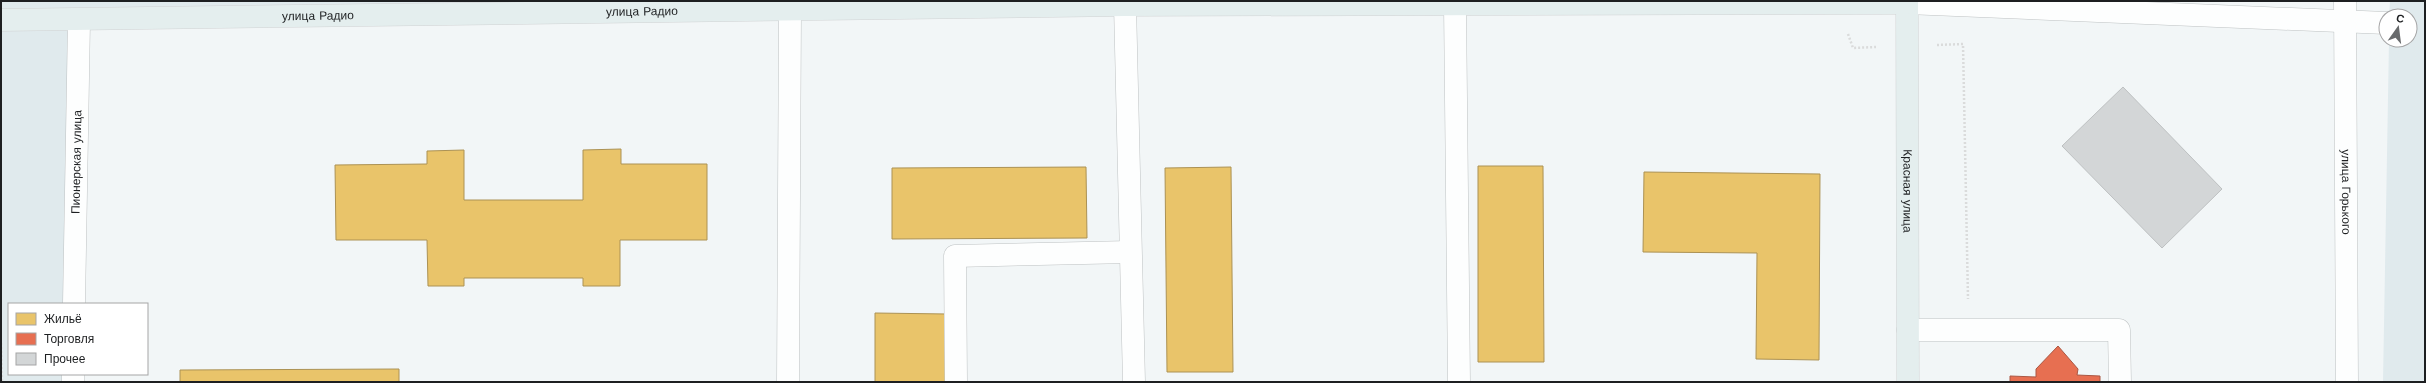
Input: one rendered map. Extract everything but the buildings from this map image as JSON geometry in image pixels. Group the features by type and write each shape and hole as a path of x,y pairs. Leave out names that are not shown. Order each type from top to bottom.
{"main road":[{"name":"улица Радио","path":"1,20 79,21 1125,6 1907,2"},
{"name":"Красная улица","path":"1907,2 1908,382"}],"street":[{"name":"улица Горького","path":"2345,1 2347,382"},
{"path":"2345,23 2355,1"},
{"path":"1907,2 2345,23 2378,23"},
{"path":"1455,5 1459,382"},
{"path":"1125,6 1134,382"},
{"path":"788,382 790,10"},
{"name":"Пионерская улица","path":"74,303 79,21"},
{"path":"956,382 955,256 1130,252"},
{"path":"1908,330 2119,330 2120,382"}],"path":[{"path":"1853,48 1963,44 1968,330"},
{"path":"1,343 2,382"}],"shaded area":[{"path":"1,1 1907,1 80,21 74,303 8,303 8,375 73,375 73,382 1,382"},
{"path":"2390,1 2425,1 2425,382 2383,382 2389,48 2418,48 2418,8 2390,8"}]}
